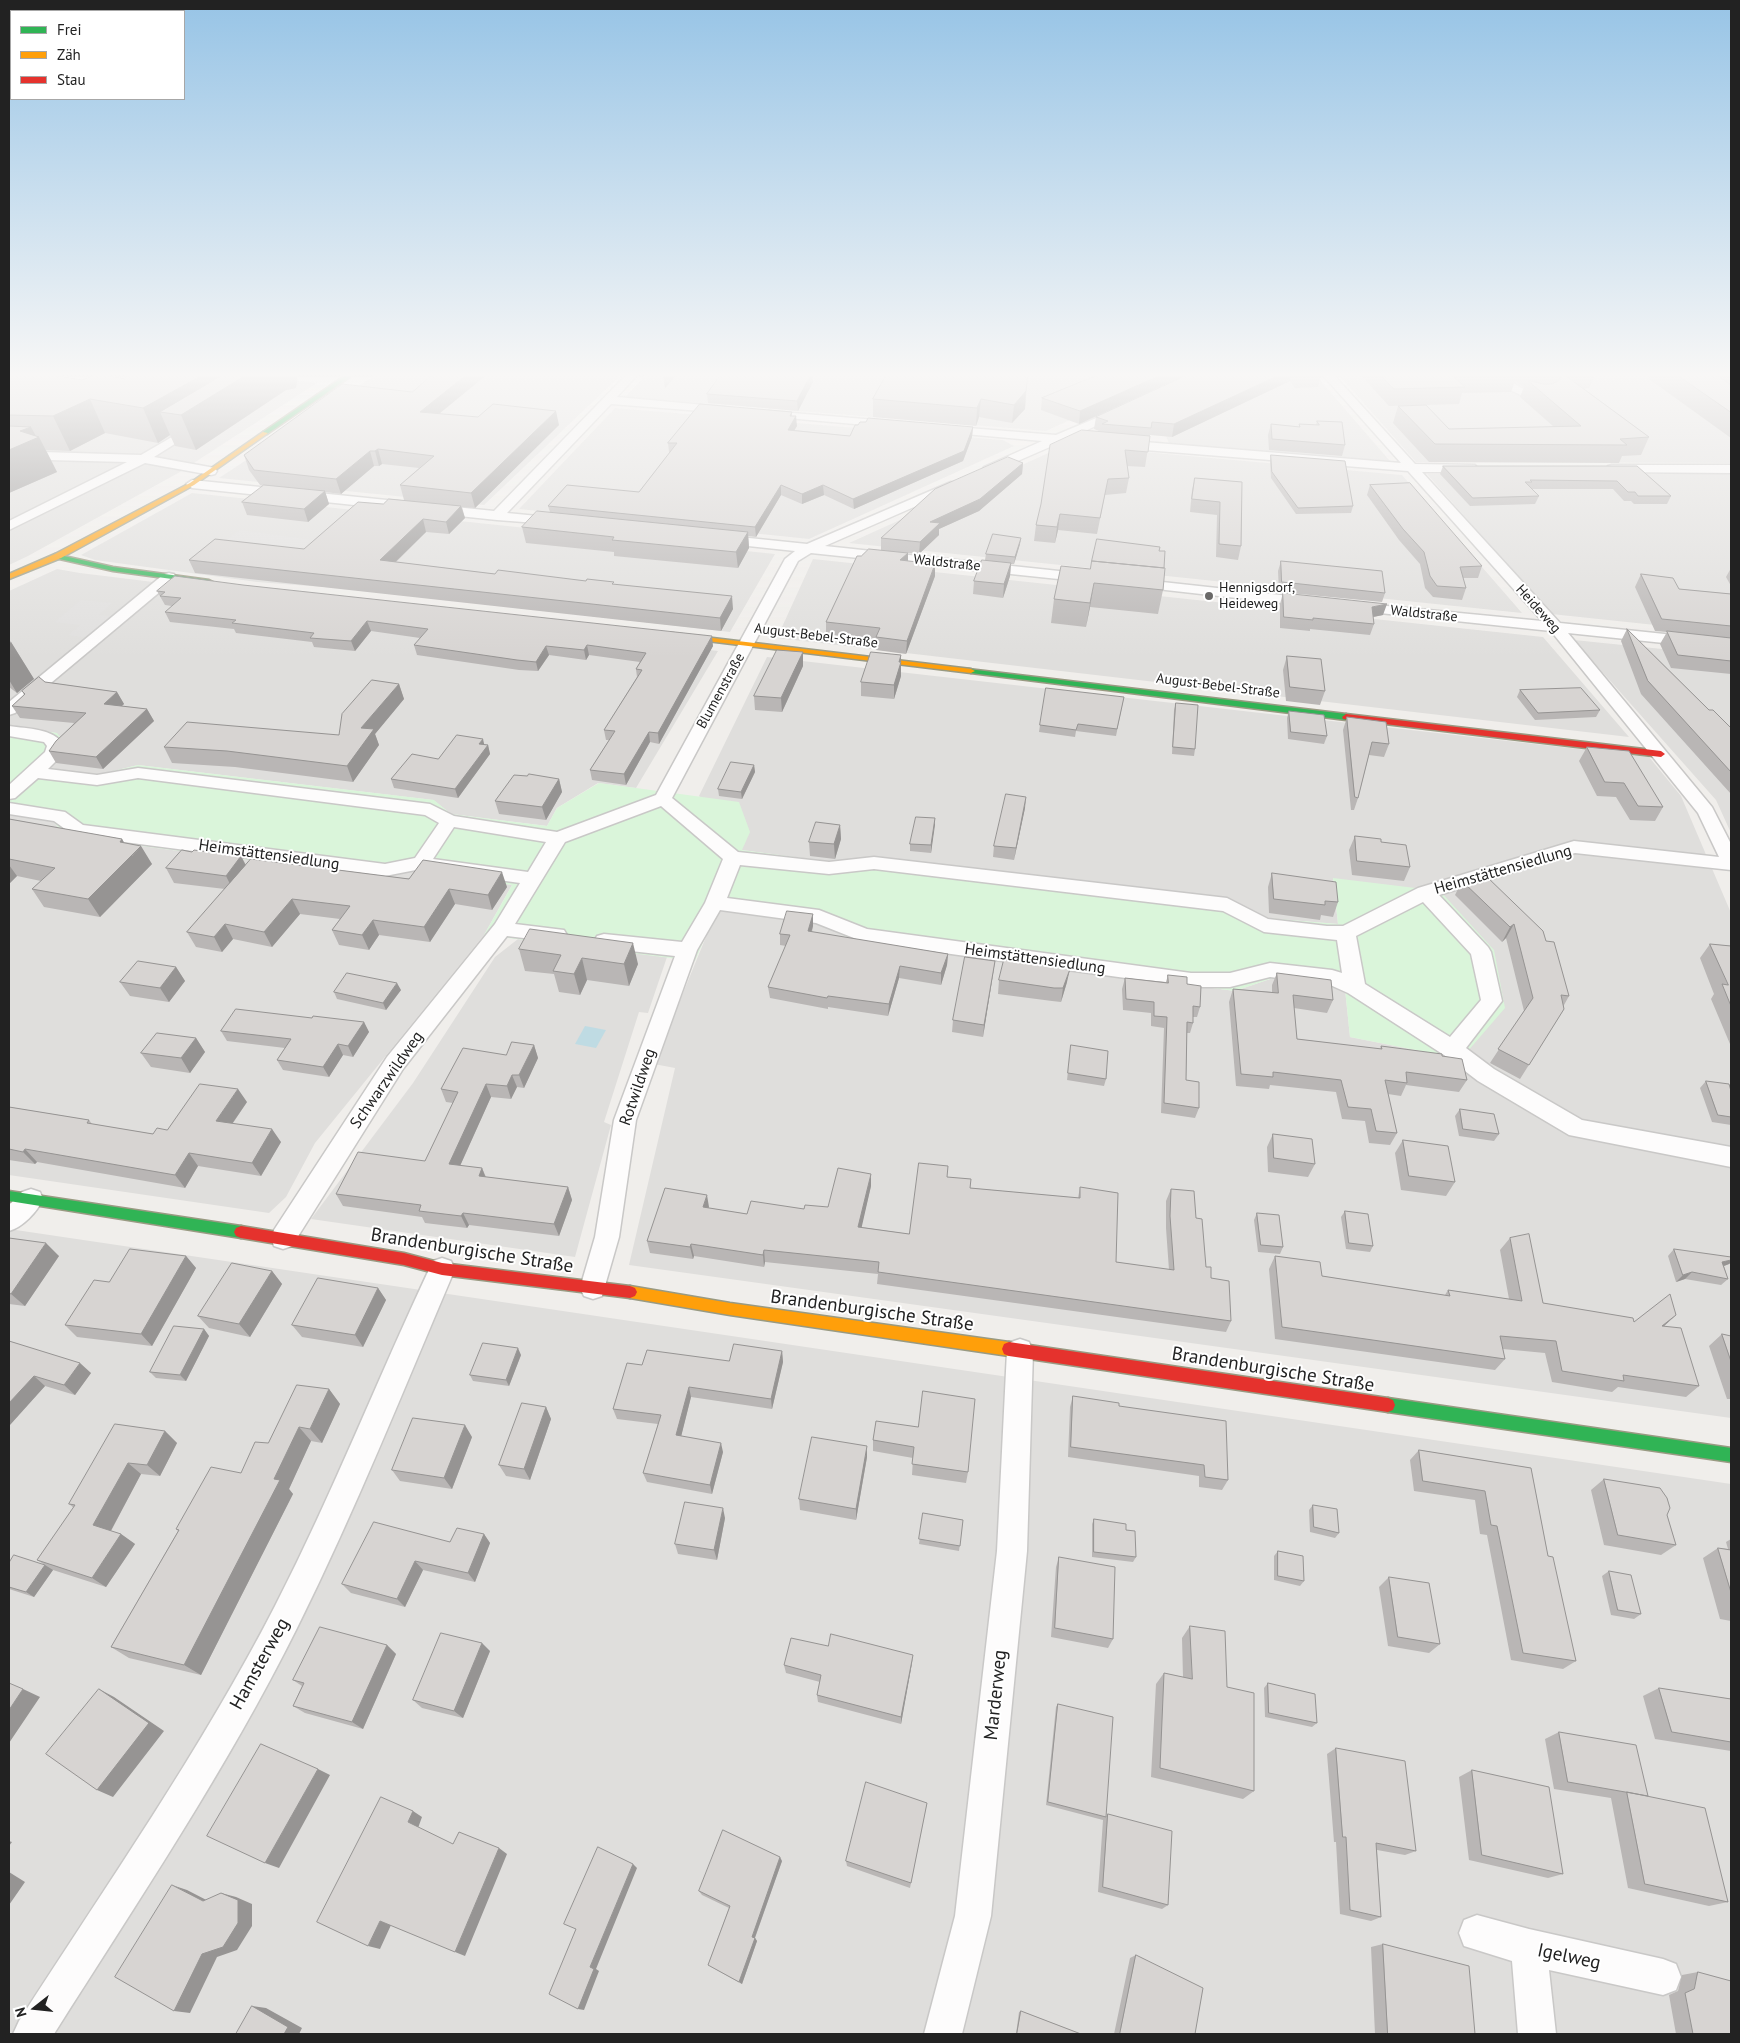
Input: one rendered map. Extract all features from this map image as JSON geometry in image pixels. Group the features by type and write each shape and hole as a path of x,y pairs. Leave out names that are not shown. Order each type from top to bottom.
{"street":[{"path":"9,526 126,467"},
{"path":"190,467 211,471"},
{"path":"9,577 58,556 192,484 216,467"},
{"path":"497,516 544,467"},
{"path":"978,474 993,467"},
{"path":"1403,467 1488,468"},
{"name":"Heideweg","path":"1411,468 1556,628 1661,754 1706,811 1731,863"},
{"path":"1601,469 1731,469"},
{"name":"Blumenstraße","path":"663,799 792,559 808,548 960,482"},
{"path":"192,484 575,524"},
{"name":"Waldstraße","path":"711,538 1104,580"},
{"path":"58,556 113,569 218,584"},
{"path":"9,710 169,577"},
{"path":"1123,582 1322,603"},
{"name":"Waldstraße","path":"1341,605 1731,645"},
{"name":"August-Bebel-Straße","path":"664,634 748,642 1231,704 1661,754"},
{"path":"9,731 49,738 56,745 53,754 9,794"},
{"path":"34,772 97,780 138,772 430,810 449,821 558,838 663,799 733,858 715,903 687,950 502,930 558,838"},
{"name":"Heimstättensiedlung","path":"9,809 59,816 78,830 385,870 421,864 533,879"},
{"path":"421,864 449,821"},
{"name":"Heimstättensiedlung","path":"733,858 829,868 874,862 1227,905 1264,925 1327,933 1346,933 1425,893 1574,847 1731,863"},
{"name":"Heimstättensiedlung","path":"1425,893 1481,952 1492,1001 1452,1049"},
{"name":"Heimstättensiedlung","path":"715,903 819,917 864,935 1191,980 1230,980 1270,970 1332,977 1355,988 1452,1049 1486,1075 1577,1128 1699,1152 1731,1156"},
{"name":"Schwarzwildweg","path":"283,1238 395,1063 502,930"},
{"path":"1346,933 1355,988"},
{"name":"Rotwildweg","path":"593,1288 607,1237 625,1120 687,950"},
{"path":"9,1221 20,1198"},
{"name":"Brandenburgische Straße","path":"20,1198 283,1238 404,1259 442,1269 639,1293 730,1309 954,1340 1731,1455"},
{"name":"Hamsterweg","path":"32,2034 204,1765 286,1617 348,1485 442,1269"},
{"name":"Marderweg","path":"943,2034 974,1906 1012,1551 1020,1351"},
{"path":"1477,1934 1529,1947"},
{"name":"Igelweg","path":"1537,2034 1529,1947 1663,1977"}],"shaded area":[{"path":"9,467 187,467 28,556 9,565"},
{"path":"235,467 524,467 484,505 219,478"},
{"path":"559,467 967,467 809,539 519,509"},
{"path":"1017,467 1316,467 1402,475 1522,613 849,543"},
{"path":"1427,474 1731,474 1731,633 1551,614"},
{"path":"192,493 775,554 730,632 376,591 257,582 95,560 81,555"},
{"path":"240,530 312,540 290,560 212,550"},
{"path":"813,559 1543,637 1629,737 777,638"},
{"path":"57,569 718,651 636,788 598,783 557,808 547,826 451,814 433,800 138,765 97,775 42,767 57,733 9,726 9,591"},
{"path":"81,600 113,603 99,615 114,617 89,638 68,635 80,625 54,622"},
{"path":"1574,640 1731,656 1731,833 1716,800"},
{"path":"767,657 1649,757 1681,796 1731,913 1731,1418 629,1265 675,1068 654,1064 717,910 819,924 855,941 1235,991 1273,978 1345,989 1350,1037 1461,1059 1333,878 1338,924 1266,918 741,850 699,796"},
{"path":"9,814 51,819 66,836 376,877 414,869 512,885 484,935 315,1143 286,1197 269,1213 9,1175"},
{"path":"518,939 667,957 648,1013 639,1012 604,1122 611,1125 575,1257 311,1219 413,1083 495,957"},
{"path":"9,1229 1731,1484 1731,2034 9,2034"}],"green space":[{"path":"9,726 57,733 67,745 43,767 97,775 138,765 434,800 451,814 547,826 557,808 599,783 739,802 750,832 742,850 839,863 1225,898 1266,918 1338,924 1333,878 1440,891 1494,950 1505,1008 1461,1059 1350,1037 1345,989 1273,978 1235,991 855,941 819,924 717,910 695,961 484,935 512,885 414,869 377,877 66,836 51,819 9,814"}],"water":[{"path":"585,1026 606,1030 596,1048 575,1044"}],"building":[{"path":"252,467 350,467 336,479 254,470"},
{"path":"421,467 498,467 471,493 400,485"},
{"path":"658,467 926,467 853,499 823,485 802,494 781,485 755,527 548,506 567,485 639,492"},
{"path":"984,467 1018,467 980,499 930,522 940,523 920,542 881,538 935,489"},
{"path":"1047,467 1127,467 1129,478 1108,479 1100,518 1060,514 1057,527 1036,525"},
{"path":"1272,467 1346,467 1353,506 1298,508 1272,472"},
{"path":"1444,467 1639,467 1671,496 1638,496 1635,492 1628,492 1617,481 1530,480 1532,482 1525,482 1539,496 1473,498"},
{"path":"1195,478 1242,482 1241,546 1219,544 1220,502 1192,499"},
{"path":"1410,483 1482,566 1460,567 1466,588 1437,586 1430,576 1424,552 1403,529 1370,485"},
{"path":"264,485 325,491 304,509 242,502"},
{"path":"389,499 461,506 446,522 423,519 380,560 495,574 498,570 732,596 720,618 189,560 215,539 304,549 358,502 383,504"},
{"path":"537,511 748,532 736,552 612,540 614,537 522,527"},
{"path":"993,534 1021,538 1015,557 986,554"},
{"path":"1097,539 1160,547 1159,551 1165,551 1164,568 1092,561"},
{"path":"869,549 908,553 900,560 935,564 907,641 876,637 880,628 826,622 857,556 861,556"},
{"path":"982,560 1011,563 1004,584 974,581"},
{"path":"1092,561 1165,568 1163,590 1094,583 1090,603 1054,599 1061,566 1090,569"},
{"path":"1281,561 1382,571 1385,593 1282,582"},
{"path":"1641,574 1673,578 1679,589 1731,594 1731,626 1662,619"},
{"path":"175,576 712,636 658,733 649,732 624,774 590,770 615,731 604,730 642,670 636,669 646,653 587,645 584,650 546,646 536,662 517,660 414,645 428,629 367,621 351,641 310,638 314,633 232,623 236,620 165,612 181,598 160,596 165,592 157,591"},
{"path":"1283,593 1387,604 1372,607 1374,624 1284,617"},
{"path":"1627,629 1709,710 1713,710 1731,728 1731,772 1648,681"},
{"path":"1667,631 1731,638 1731,661 1678,655"},
{"path":"777,650 803,652 781,698 754,696"},
{"path":"871,652 901,655 899,662 901,662 894,685 861,682"},
{"path":"1287,656 1321,659 1325,691 1290,687"},
{"path":"39,677 45,682 117,692 104,704 147,709 96,757 49,751 56,741 86,713 12,706 25,694 22,691"},
{"path":"372,680 399,684 361,728 374,729 347,766 227,751 164,747 187,722 339,735 342,714"},
{"path":"1046,688 1124,697 1117,729 1078,724 1076,730 1040,725"},
{"path":"1581,688 1600,710 1538,713 1520,690"},
{"path":"1176,703 1198,705 1195,749 1173,747"},
{"path":"1289,711 1324,715 1327,736 1291,732"},
{"path":"1347,717 1386,722 1389,744 1372,742 1358,798 1355,797"},
{"path":"457,735 483,739 479,744 488,745 455,789 391,779 412,754 438,759"},
{"path":"1587,747 1629,751 1663,807 1638,806 1624,783 1605,782"},
{"path":"731,762 754,765 741,792 718,789"},
{"path":"529,774 559,779 542,807 495,801 514,775 527,776"},
{"path":"1006,794 1026,797 1016,848 994,846"},
{"path":"916,817 935,818 931,845 910,844"},
{"path":"9,819 122,839 120,842 141,846 88,899 32,889 55,868 9,859"},
{"path":"816,822 840,825 834,844 809,842"},
{"path":"1355,836 1381,839 1381,842 1406,845 1410,867 1357,861"},
{"path":"182,850 241,856 226,876 166,868"},
{"path":"251,859 409,879 423,860 502,872 488,895 449,889 424,927 373,920 362,935 332,930 350,906 292,899 264,932 225,924 214,937 187,932"},
{"path":"1272,873 1336,882 1338,902 1325,901 1325,905 1274,899"},
{"path":"1485,875 1543,931 1546,941 1554,942 1569,996 1561,995 1564,1009 1529,1065 1498,1049 1533,998 1514,924 1510,927 1462,881"},
{"path":"787,911 813,914 808,931 948,954 941,973 900,966 889,1004 828,996 827,998 768,987 790,935 780,934"},
{"path":"530,929 633,943 624,964 582,958 574,974 553,971 561,955 519,949"},
{"path":"1710,944 1731,946 1731,1006 1722,984 1728,985"},
{"path":"965,957 995,961 984,1025 953,1020"},
{"path":"1004,960 1070,969 1063,988 1054,988 999,980"},
{"path":"138,961 176,967 160,988 120,982"},
{"path":"347,973 397,983 383,1003 334,992"},
{"path":"1277,973 1331,980 1333,1000 1293,995 1297,1039 1382,1049 1381,1046 1442,1054 1442,1056 1462,1059 1467,1080 1406,1072 1407,1083 1385,1080 1397,1133 1376,1131 1371,1109 1348,1107 1341,1080 1273,1072 1273,1077 1241,1074 1233,989 1278,993"},
{"path":"1168,975 1187,977 1187,984 1201,986 1200,1007 1193,1006 1193,1023 1187,1022 1186,1080 1199,1082 1199,1108 1164,1103 1167,1017 1154,1016 1154,1002 1126,999 1125,978 1168,983"},
{"path":"236,1009 364,1022 348,1046 338,1044 323,1067 277,1060 291,1039 221,1031"},
{"path":"157,1033 196,1038 181,1058 141,1053"},
{"path":"512,1042 534,1045 519,1075 512,1075 507,1086 486,1084 449,1164 482,1168 479,1176 568,1187 554,1224 463,1213 461,1216 419,1211 421,1205 336,1194 358,1152 425,1161 458,1092 441,1089 463,1048 506,1055"},
{"path":"1071,1045 1108,1051 1106,1079 1068,1073"},
{"path":"1706,1081 1729,1084 1731,1091 1731,1117 1718,1115"},
{"path":"200,1084 238,1089 216,1121 272,1129 252,1163 189,1153 175,1175 25,1149 23,1152 9,1149 9,1107 89,1120 87,1123 153,1134 157,1128 167,1130"},
{"path":"1460,1109 1494,1114 1499,1134 1463,1129"},
{"path":"1273,1134 1312,1139 1315,1164 1274,1158"},
{"path":"1403,1140 1448,1146 1455,1182 1409,1176"},
{"path":"919,1163 948,1166 947,1177 971,1179 970,1188 1080,1198 1080,1187 1118,1193 1116,1262 1174,1270 1170,1216 1171,1189 1194,1191 1196,1218 1202,1219 1206,1267 1211,1267 1211,1278 1229,1281 1231,1321 878,1272 879,1262 764,1250 763,1255 691,1244 690,1247 647,1241 665,1188 707,1195 703,1207 747,1214 751,1201 804,1209 805,1205 828,1207 838,1168 871,1174 858,1227 909,1234"},
{"path":"1345,1211 1368,1214 1373,1246 1349,1243"},
{"path":"1257,1213 1279,1215 1283,1247 1261,1245"},
{"path":"1529,1234 1543,1303 1633,1318 1634,1322 1670,1294 1676,1315 1662,1326 1681,1328 1699,1386 1623,1375 1624,1381 1562,1371 1556,1341 1500,1336 1505,1359 1282,1327 1275,1256 1320,1262 1322,1276 1450,1296 1448,1290 1522,1301 1510,1238"},
{"path":"9,1238 46,1243 11,1294 9,1293"},
{"path":"130,1249 186,1256 141,1334 65,1325 94,1280 109,1282"},
{"path":"1674,1249 1731,1257 1731,1260 1722,1262 1728,1279 1692,1272 1683,1275"},
{"path":"232,1263 272,1271 239,1324 198,1316"},
{"path":"318,1278 378,1288 355,1335 292,1325"},
{"path":"174,1326 204,1329 180,1375 150,1372"},
{"path":"1722,1334 1731,1336 1731,1361"},
{"path":"9,1341 80,1363 64,1385 34,1376 9,1403"},
{"path":"483,1343 518,1348 506,1380 470,1375"},
{"path":"734,1344 782,1351 771,1399 689,1387 676,1435 721,1443 710,1485 643,1473 661,1415 613,1409 627,1363 642,1365 647,1350 729,1361"},
{"path":"297,1385 329,1389 310,1429 299,1427 274,1479 280,1480 184,1665 111,1647 179,1530 176,1529 211,1467 241,1473 255,1442 268,1443"},
{"path":"923,1391 975,1399 968,1472 912,1464 914,1447 873,1440 876,1421 918,1427"},
{"path":"1073,1396 1119,1403 1119,1406 1226,1421 1228,1480 1205,1477 1204,1465 1071,1447"},
{"path":"522,1403 546,1407 524,1469 499,1465"},
{"path":"413,1418 465,1425 444,1478 392,1470"},
{"path":"115,1424 165,1431 147,1465 128,1463 93,1525 121,1534 92,1578 37,1560 75,1505 69,1504"},
{"path":"812,1437 867,1446 856,1509 799,1499"},
{"path":"1419,1450 1531,1468 1548,1556 1553,1557 1576,1661 1523,1653 1497,1526 1491,1525 1485,1491 1423,1481"},
{"path":"1604,1479 1660,1488 1667,1498 1670,1508 1667,1515 1676,1545 1618,1535"},
{"path":"685,1502 723,1508 714,1550 675,1544"},
{"path":"1313,1505 1337,1509 1339,1533 1314,1527"},
{"path":"923,1513 963,1520 960,1546 919,1539"},
{"path":"1094,1519 1126,1524 1126,1530 1135,1531 1136,1557 1094,1552"},
{"path":"374,1522 450,1542 457,1528 484,1534 468,1573 415,1561 397,1599 342,1584"},
{"path":"1718,1548 1731,1550 1731,1592"},
{"path":"1278,1551 1303,1556 1304,1581 1278,1576"},
{"path":"14,1555 45,1565 26,1592 9,1587 9,1563"},
{"path":"1059,1557 1115,1567 1113,1639 1055,1628"},
{"path":"1609,1571 1631,1575 1641,1614 1618,1610"},
{"path":"1389,1577 1429,1583 1440,1644 1398,1637"},
{"path":"1190,1626 1225,1631 1227,1687 1254,1693 1254,1791 1160,1768 1164,1673 1192,1679"},
{"path":"320,1627 387,1645 352,1722 293,1706 304,1683 293,1680"},
{"path":"441,1633 482,1643 454,1711 413,1700"},
{"path":"831,1634 913,1655 901,1717 817,1695 821,1675 784,1665 791,1638 828,1646"},
{"path":"9,1683 23,1689 9,1710"},
{"path":"1268,1683 1315,1694 1317,1723 1269,1713"},
{"path":"1659,1688 1731,1699 1731,1742 1672,1732"},
{"path":"99,1689 149,1723 97,1790 46,1754"},
{"path":"1058,1704 1113,1717 1106,1817 1048,1802"},
{"path":"1559,1732 1636,1745 1648,1796 1568,1782"},
{"path":"261,1744 318,1769 265,1863 207,1836"},
{"path":"1336,1748 1405,1761 1416,1851 1376,1843 1381,1917 1350,1910 1346,1837 1343,1837"},
{"path":"1472,1770 1549,1787 1563,1874 1482,1855"},
{"path":"866,1782 927,1803 911,1883 846,1861"},
{"path":"1627,1792 1705,1808 1728,1902 1645,1884"},
{"path":"381,1797 413,1811 408,1822 453,1844 459,1832 499,1848 455,1952 380,1921 368,1946 317,1922"},
{"path":"1108,1814 1172,1831 1168,1905 1103,1887"},
{"path":"723,1830 780,1857 752,1937 755,1938 739,1982 708,1965 730,1906 699,1891"},
{"path":"598,1847 633,1864 590,1967 594,1969 578,2009 549,1994 576,1929 564,1924"},
{"path":"172,1885 203,1901 221,1893 238,1900 238,1923 223,1947 202,1954 174,2011 115,1977"},
{"path":"1383,1944 1469,1966 1475,2034 1388,2034"},
{"path":"1136,1955 1203,1988 1195,2034 1120,2034"},
{"path":"1698,1972 1731,1981 1731,2034 1693,2034 1685,1993 1694,1989"},
{"path":"252,2006 288,2027 284,2034 236,2034"},
{"path":"1021,2011 1081,2034 1017,2034"}],"traffic: fast":[{"path":"58,556 113,569 209,582"},
{"path":"971,671 1346,717"},
{"path":"9,1196 241,1232"},
{"path":"1388,1405 1731,1455"}],"traffic: slow":[{"path":"9,577 58,556 192,484 216,467"},
{"path":"674,635 971,671"},
{"path":"630,1292 730,1309 1009,1349"}],"traffic: jam":[{"path":"1346,717 1661,754"},
{"path":"241,1232 404,1259 442,1269 630,1292"},
{"path":"1009,1349 1388,1405"}],"place":[{"name":"Hennigsdorf, Heideweg","path":"1209,596"}]}
